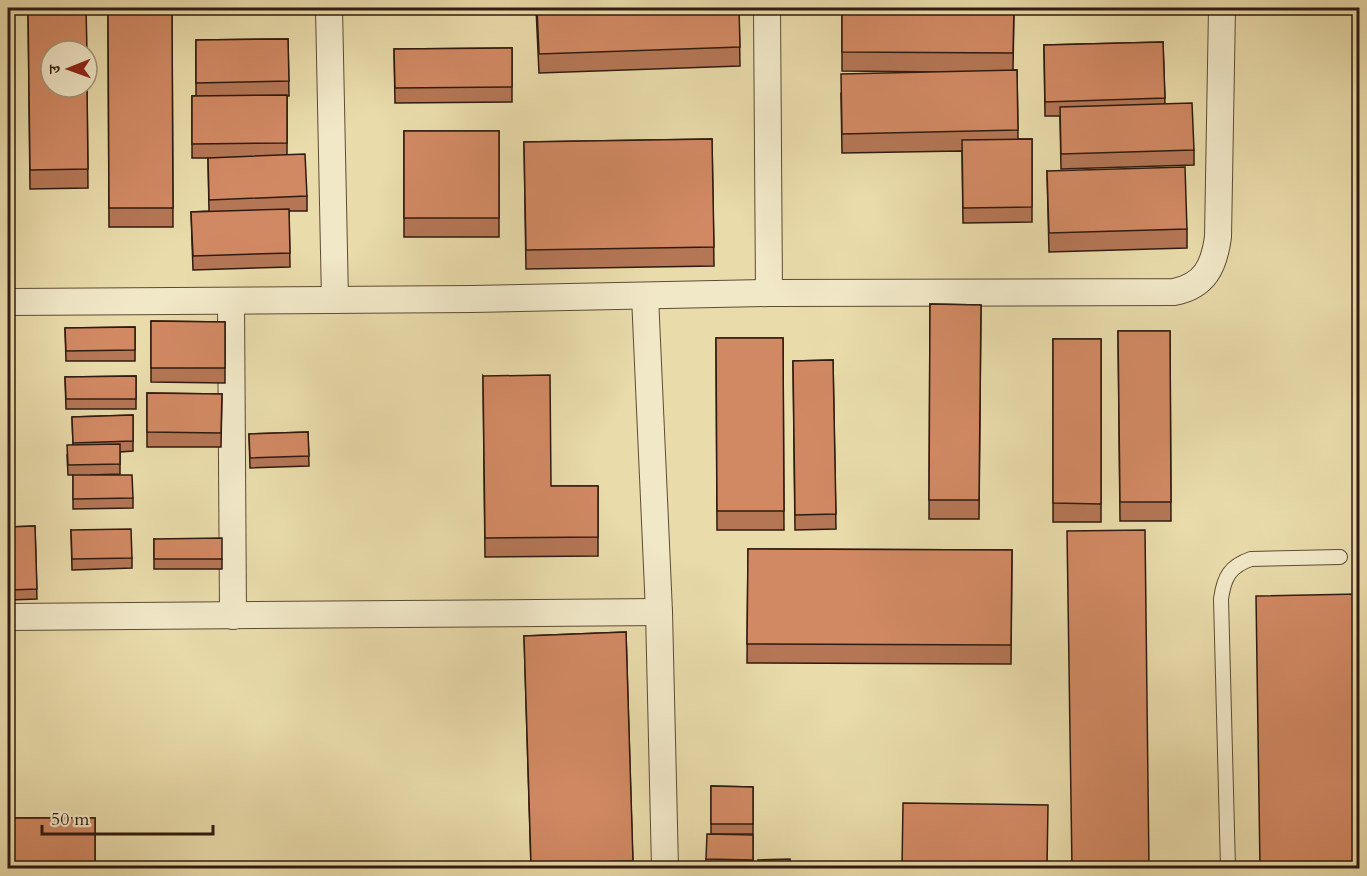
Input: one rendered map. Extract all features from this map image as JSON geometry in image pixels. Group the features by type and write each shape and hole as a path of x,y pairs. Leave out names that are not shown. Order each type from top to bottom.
{"street":[{"path":"329,8 335,300"},
{"path":"766,8 769,292"},
{"path":"8,302 645,296 769,292 1174,292 1186,290 1206,274 1216,253 1222,8"},
{"path":"645,296 659,612 665,868"},
{"path":"231,301 233,616"},
{"path":"8,617 659,612"}],"lane":[{"path":"1228,868 1221,599 1223,586 1230,572 1239,563 1251,559 1340,557"}],"building":[{"path":"28,8 86,8 87,39 39,39 39,99 87,99 88,169 30,170"},
{"path":"537,8 739,8 740,47 539,54"},
{"path":"842,8 1014,8 1013,53 842,52"},
{"path":"108,13 172,13 173,208 109,208"},
{"path":"288,39 289,81 196,83 196,40"},
{"path":"1163,42 1165,98 1045,102 1044,45"},
{"path":"512,48 512,87 395,88 394,49"},
{"path":"1017,70 1018,130 842,134 841,74"},
{"path":"287,95 287,143 192,144 192,96"},
{"path":"1192,103 1194,150 1061,154 1060,107"},
{"path":"404,131 499,131 499,218 404,218"},
{"path":"712,139 714,247 526,250 524,142"},
{"path":"1032,139 1032,207 963,208 962,140"},
{"path":"305,154 307,196 209,200 208,158"},
{"path":"1185,167 1187,229 1049,233 1047,171"},
{"path":"289,209 290,253 193,256 191,212"},
{"path":"930,304 981,305 979,500 929,500"},
{"path":"151,321 225,322 225,368 151,368"},
{"path":"135,327 135,350 66,351 65,328"},
{"path":"1118,331 1170,331 1171,502 1120,502"},
{"path":"716,338 783,338 784,511 717,511"},
{"path":"1053,339 1101,339 1101,504 1053,503"},
{"path":"833,360 836,514 795,515 793,361"},
{"path":"550,375 551,486 598,486 598,537 485,538 483,376"},
{"path":"136,376 136,399 66,399 65,377"},
{"path":"147,393 222,394 221,433 147,432"},
{"path":"133,415 133,441 73,443 72,417"},
{"path":"308,432 309,456 250,458 249,434"},
{"path":"120,444 120,464 68,465 67,445"},
{"path":"73,475 132,475 133,498 73,499"},
{"path":"35,526 37,589 10,590 8,527"},
{"path":"131,529 132,558 72,559 71,530"},
{"path":"1145,530 1149,868 1072,868 1067,531"},
{"path":"222,538 222,559 154,559 154,539"},
{"path":"748,549 1012,550 1011,645 747,644"},
{"path":"1359,594 1359,868 1260,868 1256,596"},
{"path":"626,632 633,861 531,864 524,636"},
{"path":"711,786 753,787 753,824 711,824"},
{"path":"903,803 1048,805 1047,868 902,868"},
{"path":"8,818 95,818 95,864 8,864"},
{"path":"707,834 753,835 753,860 706,859"},
{"path":"790,859 791,868 759,868 758,860"},
{"path":"754,867 754,868 708,868"}]}
